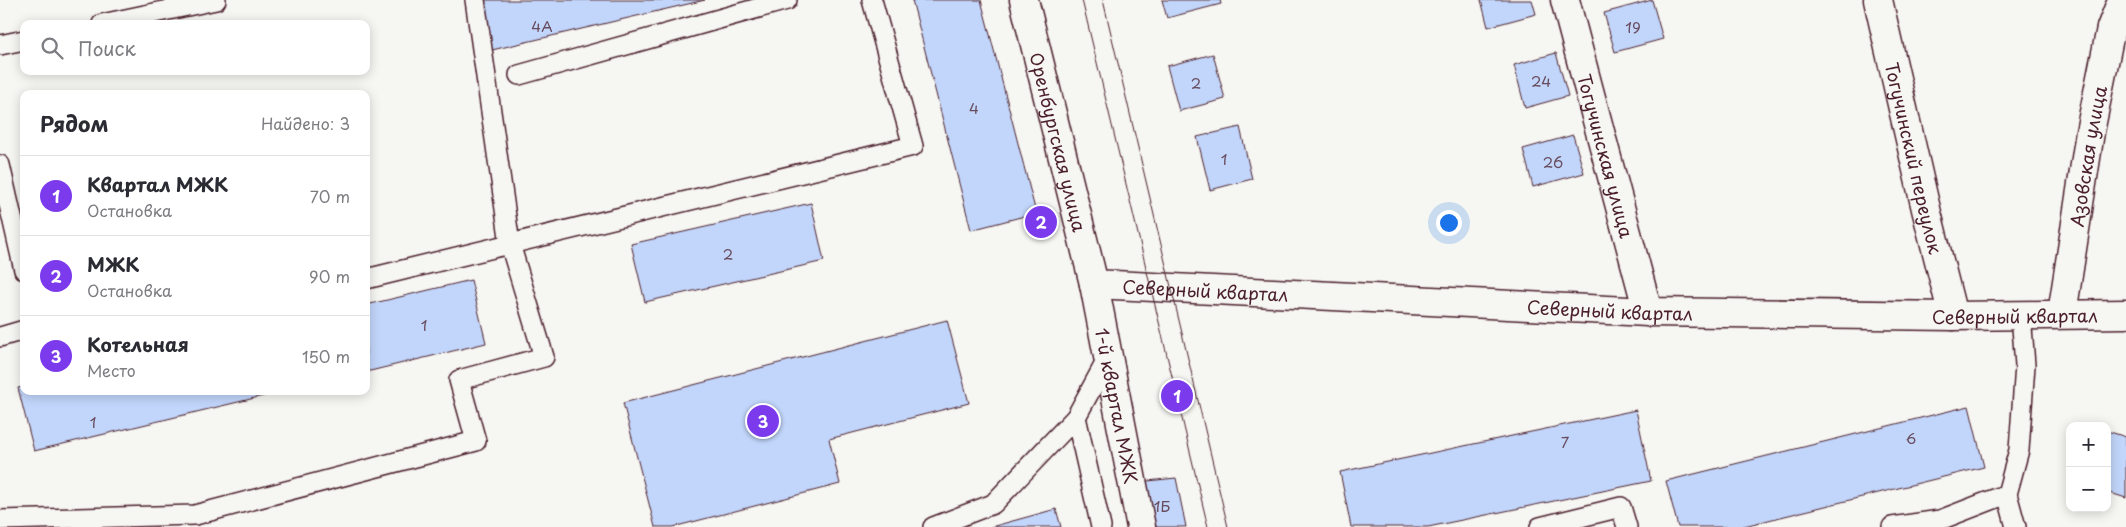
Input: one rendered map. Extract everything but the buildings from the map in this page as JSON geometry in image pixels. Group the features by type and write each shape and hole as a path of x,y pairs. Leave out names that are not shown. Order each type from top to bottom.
{"main road":[{"name":"Оренбургская улица","path":"1024,0 1094,284"},
{"name":"Тогучинская улица","path":"1566,0 1648,312"},
{"name":"Тогучинский переулок","path":"1878,0 1926,209 1953,316"},
{"name":"Азовская улица","path":"2062,314 2090,132 2111,28 2122,0"},
{"name":"Северный квартал","path":"1094,284 1648,312 1953,316 2126,314"},
{"name":"1-й квартал МЖК","path":"1094,284 1141,527"}],"lane":[{"path":"121,20 216,0"},
{"path":"0,520 195,515 476,441 459,380 544,357 510,244 475,0"},
{"path":"519,75 787,0"},
{"path":"370,277 913,146 872,0"},
{"path":"0,45 20,41"},
{"path":"0,165 20,252"},
{"path":"2016,527 2007,494 2019,450 2025,365 2021,314"},
{"path":"0,337 20,331"},
{"path":"933,527 993,504 1076,417 1108,358"},
{"path":"1076,417 1101,527"},
{"path":"1892,527 1940,520 2007,494"},
{"path":"1540,527 1621,507 1627,527"}],"tram line":[{"path":"1082,0 1208,527"},
{"path":"1103,0 1228,527"}],"place":[{"name":"МЖК","path":"1041,222"},
{"name":"Квартал МЖК","path":"1177,396"},
{"name":"Котельная","path":"763,421"}]}
